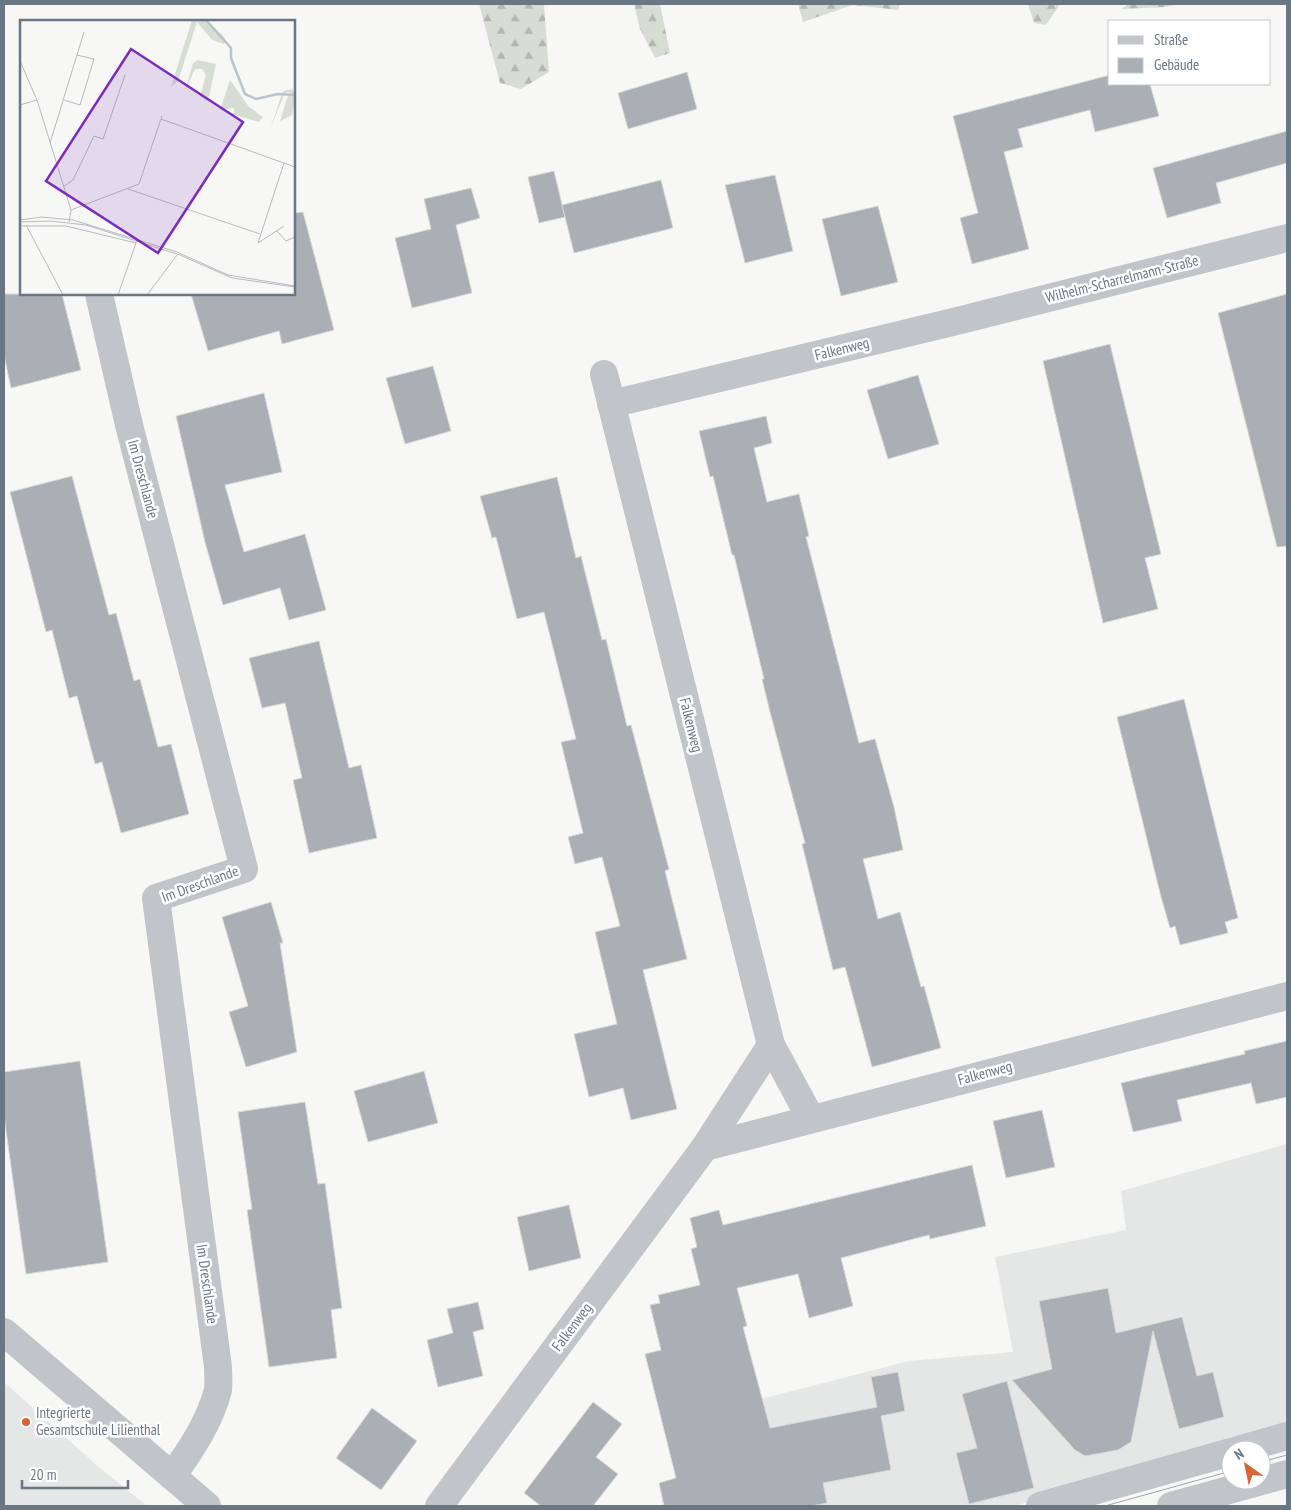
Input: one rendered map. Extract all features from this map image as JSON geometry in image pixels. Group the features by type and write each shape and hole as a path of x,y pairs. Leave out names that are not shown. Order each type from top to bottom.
{"street":[{"name":"Wilhelm-Scharrelmann-Straße","path":"957,321 1287,238"},
{"name":"Im Dreschlande","path":"99,295 129,425 244,869 156,898 218,1367 218,1388 210,1410 192,1449 172,1476"},
{"name":"Falkenweg","path":"611,404 957,321"},
{"name":"Falkenweg","path":"604,374 771,1046 811,1119"},
{"name":"Falkenweg","path":"705,1147 1287,996"},
{"name":"Falkenweg","path":"439,1506 705,1147 771,1046"},
{"path":"7,1341 207,1506"},
{"path":"1271,1441 1287,1436"},
{"path":"1045,1506 1221,1455"},
{"path":"1171,1506 1287,1474"}],"shaded area":[{"path":"1287,1144 1287,1428 1245,1440 1221,1440 1221,1447 1014,1506 788,1506 761,1399 909,1361 1013,1352 995,1257 1126,1230 1121,1191"},
{"name":"Integrierte Gesamtschule Lilienthal","path":"4,1382 94,1463 147,1506 4,1506"}],"green space":[{"path":"479,4 544,4 549,72 521,89 500,83"},
{"path":"634,4 660,4 670,53 655,58 640,29"},
{"path":"798,4 900,4 898,10 853,5 803,22"},
{"path":"1028,4 1060,4 1046,25 1034,23"},
{"path":"1129,4 1181,4 1165,7 1121,9"}],"building":[{"path":"687,72 697,109 628,129 618,93"},
{"path":"1108,76 1108,85 1150,85 1159,116 1095,132 1090,110 1018,129 1023,147 1004,152 1029,249 972,264 960,218 978,213 953,116"},
{"path":"1287,131 1287,163 1216,183 1221,203 1167,218 1153,168"},
{"path":"554,171 565,217 539,223 528,177"},
{"path":"775,175 793,251 745,263 725,185"},
{"path":"661,180 673,228 574,253 562,205"},
{"path":"471,188 480,218 456,225 472,293 412,308 395,238 431,229 424,199"},
{"path":"878,206 898,282 841,296 822,219"},
{"path":"303,212 334,330 282,344 279,331 208,351 191,295 295,295 295,213"},
{"path":"4,294 62,295 81,370 11,388 4,355"},
{"path":"1287,294 1287,546 1277,547 1218,313"},
{"path":"1110,344 1161,554 1145,558 1158,609 1103,623 1043,361"},
{"path":"433,366 451,431 405,444 386,378"},
{"path":"918,375 939,444 888,459 867,390"},
{"path":"264,393 282,472 225,485 244,552 305,534 326,610 289,620 280,588 223,605 205,542 176,416"},
{"path":"766,416 772,443 754,448 767,502 799,494 809,536 806,537 859,743 875,739 894,807 903,850 863,859 878,919 900,912 921,987 924,986 941,1048 872,1067 845,967 833,970 802,844 805,843 770,712 762,679 764,679 734,555 732,555 713,476 710,477 699,431"},
{"path":"72,476 109,615 116,613 134,681 140,679 158,747 171,744 189,814 121,833 102,762 95,764 77,696 69,698 52,630 46,632 10,492"},
{"path":"557,477 576,558 581,556 602,640 606,639 627,726 631,725 669,869 665,871 687,959 643,970 677,1109 631,1120 623,1088 589,1097 574,1034 617,1024 595,932 620,926 602,857 575,864 568,837 583,833 561,742 576,739 544,612 517,619 496,537 492,538 480,496"},
{"path":"319,641 349,768 361,765 377,838 309,853 293,780 302,778 285,703 262,708 249,658"},
{"path":"1184,699 1238,918 1225,922 1228,933 1180,945 1175,926 1170,928 1161,897 1117,717"},
{"path":"271,902 283,943 280,943 297,1052 246,1067 229,1012 248,1006 222,917"},
{"path":"1287,1041 1287,1097 1256,1104 1251,1083 1177,1100 1182,1121 1133,1132 1121,1083 1245,1054 1244,1051"},
{"path":"80,1061 108,1262 26,1274 4,1116 4,1072"},
{"path":"424,1071 438,1123 368,1142 354,1091"},
{"path":"305,1102 318,1184 325,1183 342,1308 331,1310 337,1358 269,1367 247,1210 252,1209 238,1112"},
{"path":"1042,1110 1055,1167 1006,1178 993,1121"},
{"path":"972,1165 986,1226 930,1239 929,1235 841,1258 853,1306 809,1318 798,1274 737,1288 747,1326 743,1327 770,1428 877,1407 871,1377 898,1372 905,1411 881,1416 891,1470 823,1483 827,1503 811,1506 664,1506 659,1483 676,1478 645,1354 661,1350 650,1305 660,1303 658,1295 700,1285 691,1249 697,1247 690,1218 719,1210 723,1225"},
{"path":"569,1205 581,1258 529,1271 517,1217"},
{"path":"1108,1288 1116,1333 1182,1317 1197,1376 1213,1372 1224,1417 1179,1429 1153,1331 1131,1442 1118,1450 1085,1456 1075,1450 1012,1380 1052,1369 1039,1301"},
{"path":"478,1302 484,1329 473,1332 483,1376 438,1387 427,1340 453,1333 447,1309"},
{"path":"1007,1381 1034,1488 969,1504 956,1453 977,1448 962,1394"},
{"path":"593,1402 622,1424 596,1457 618,1474 593,1506 541,1506 524,1493"},
{"path":"372,1408 417,1441 381,1490 336,1458"}],"tram line":[{"path":"1271,1459 1287,1455"},
{"path":"1105,1506 1221,1474"}],"place":[{"name":"Integrierte Gesamtschule Lilienthal","path":"26,1422"}]}
